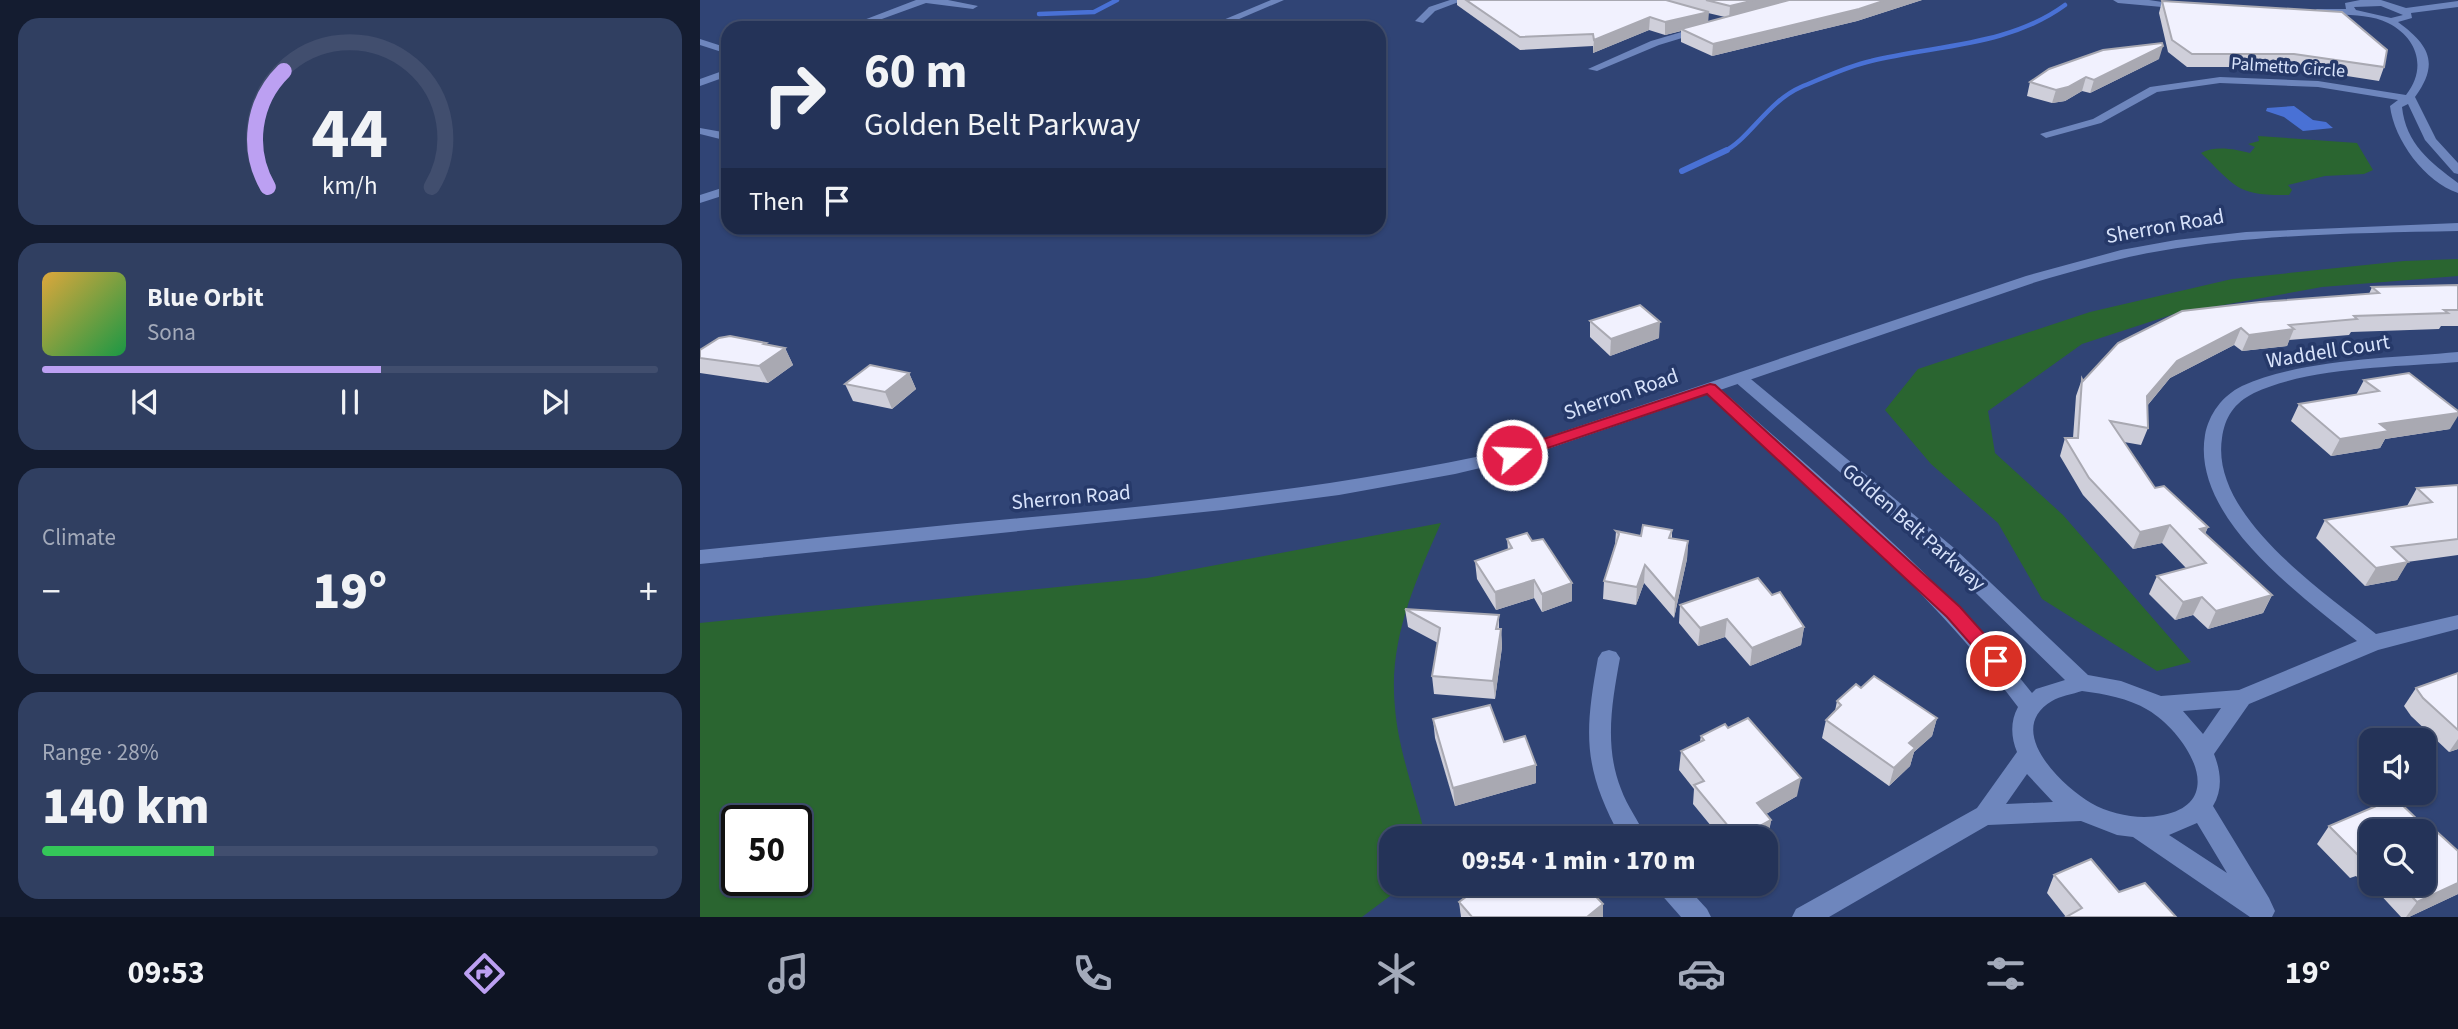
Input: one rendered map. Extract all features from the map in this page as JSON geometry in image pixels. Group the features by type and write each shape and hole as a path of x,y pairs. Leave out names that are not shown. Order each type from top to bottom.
{"street":[{"path":"867,21 925,0 973,6"},
{"path":"1226,21 1279,0"},
{"path":"1420,21 1432,9 1459,0"},
{"path":"2118,0 2195,7"},
{"path":"2352,12 2348,5 2367,1 2405,10 2458,4"},
{"path":"2309,12 2352,12 2391,21 2406,19 2409,16 2405,10"},
{"path":"1593,69 1655,43 1714,23 1701,17"},
{"path":"2391,21 2412,37 2424,51 2426,65 2411,99 2396,106 2396,122 2419,159 2458,189"},
{"path":"700,42 721,49"},
{"path":"700,83 721,75"},
{"name":"Palmetto Circle","path":"2046,134 2097,121 2154,89 2220,80 2318,84 2411,99"},
{"path":"2411,99 2431,140 2458,170"},
{"path":"700,131 721,136"},
{"path":"700,199 721,192"},
{"name":"Sherron Road","path":"700,557 1146,513 1324,492 1435,474 1512,455 2031,279 2109,257 2175,244 2247,235 2458,227"},
{"name":"Waddell Court","path":"2373,643 2272,555 2242,524 2225,500 2214,474 2211,434 2220,413 2234,398 2256,386 2368,364 2458,357"},
{"name":"Golden Belt Parkway","path":"1741,378 1947,553 2082,683"},
{"name":"Golden Belt Parkway","path":"1710,388 1953,612 2000,665 2030,707"},
{"path":"2158,705 2241,698 2373,643 2458,622"},
{"path":"1609,659 1598,722 1599,759 1610,799 1627,826"},
{"path":"2082,683 2107,685 2158,705 2192,733 2203,751 2210,781 2209,791 2201,808 2186,820 2165,827 2141,829 2110,824 2080,811 2048,785 2027,756 2022,738 2023,721 2030,707 2042,694 2082,683"},
{"path":"2203,751 2241,698"},
{"path":"1805,917 1986,815 2027,756"},
{"path":"2201,808 2265,914"},
{"path":"1986,815 2080,811"},
{"path":"2141,829 2265,914"},
{"path":"1679,896 1698,917"}],"green space":[{"path":"2258,136 2357,143 2373,170 2364,174 2325,176 2288,185 2292,190 2289,195 2258,194 2239,187 2201,153 2219,148 2250,153 2255,147 2248,144 2259,141"},
{"path":"2458,259 2458,276 2322,287 2174,314 2082,344 1988,411 1995,453 2063,515 2191,662 2157,671 2042,599 1998,523 1931,464 1885,410 1918,369 2090,312 2232,279 2404,261"},
{"path":"1441,523 1406,612 1394,683 1403,756 1423,826 1379,826 1379,896 1390,896 1362,917 700,917 700,623 1147,578"}],"water":[{"path":"2294,106 2313,120 2326,122 2333,128 2303,131 2284,117 2266,111 2267,108"}],"building":[{"path":"1466,0 1666,0 1709,12 1665,22 1650,17 1594,40 1593,34 1520,37"},
{"path":"1706,0 1755,0 1730,6"},
{"path":"1789,0 1886,0 1713,44 1681,29"},
{"path":"2162,1 2342,12 2387,50 2384,67 2294,54 2192,54 2172,40"},
{"path":"2162,43 2163,46 2094,80 2086,77 2056,90 2030,82 2049,69 2103,50"},
{"path":"2458,285 2458,310 2444,310 2448,313 2354,316 2357,319 2289,325 2294,329 2249,335 2241,328 2177,361 2147,396 2148,428 2110,421 2155,488 2164,486 2208,527 2200,529 2272,595 2216,611 2202,597 2183,602 2157,576 2206,563 2170,525 2140,532 2089,478 2065,438 2078,438 2082,379 2083,381 2118,343 2182,311 2379,293 2372,287"},
{"path":"1640,305 1660,322 1611,339 1590,321"},
{"path":"730,336 785,348 759,366 700,358 700,350 719,338"},
{"path":"870,365 909,373 885,392 845,384"},
{"path":"2409,373 2458,413 2380,424 2389,431 2340,439 2299,404 2379,391 2364,380"},
{"path":"2458,485 2458,539 2392,547 2408,562 2376,568 2325,520 2432,502 2417,488"},
{"path":"1643,525 1672,530 1669,538 1688,541 1675,600 1645,565 1637,587 1604,581 1619,534 1616,531 1641,536"},
{"path":"1527,533 1532,541 1543,539 1572,583 1542,594 1534,580 1495,592 1475,561 1512,548 1507,539"},
{"path":"1758,578 1772,595 1780,592 1804,627 1752,648 1727,619 1700,628 1680,605"},
{"path":"1405,609 1499,615 1496,629 1501,629 1493,681 1432,676 1440,628"},
{"path":"2458,673 2458,730 2423,698 2416,688"},
{"path":"1874,676 1937,718 1909,743 1915,748 1894,768 1826,720 1841,705 1837,701 1856,684 1861,688"},
{"path":"1490,705 1504,742 1525,736 1536,765 1453,788 1433,719"},
{"path":"1748,718 1801,778 1757,803 1771,820 1760,826 1728,826 1694,785 1704,781 1681,751 1704,740 1701,736 1725,724 1728,728"},
{"path":"2378,805 2402,805 2417,819 2359,819 2359,856 2329,826"},
{"path":"2436,831 2458,851 2458,883 2436,893"},
{"path":"2091,859 2119,892 2145,883 2176,917 2066,917 2082,908 2054,875"},
{"path":"1467,896 1595,896 1603,904 1587,917 1472,917 1459,902"},
{"path":"2411,896 2430,896 2417,902"}],"waterway":[{"path":"1039,14 1094,12 1117,0"},
{"path":"1724,152 1741,139 1778,102 1801,87 1862,63 1996,37 2043,19 2065,5"},
{"path":"1682,171 1724,152"}],"route":[{"path":"1512,455 1710,388 1953,612 1996,661"}]}
